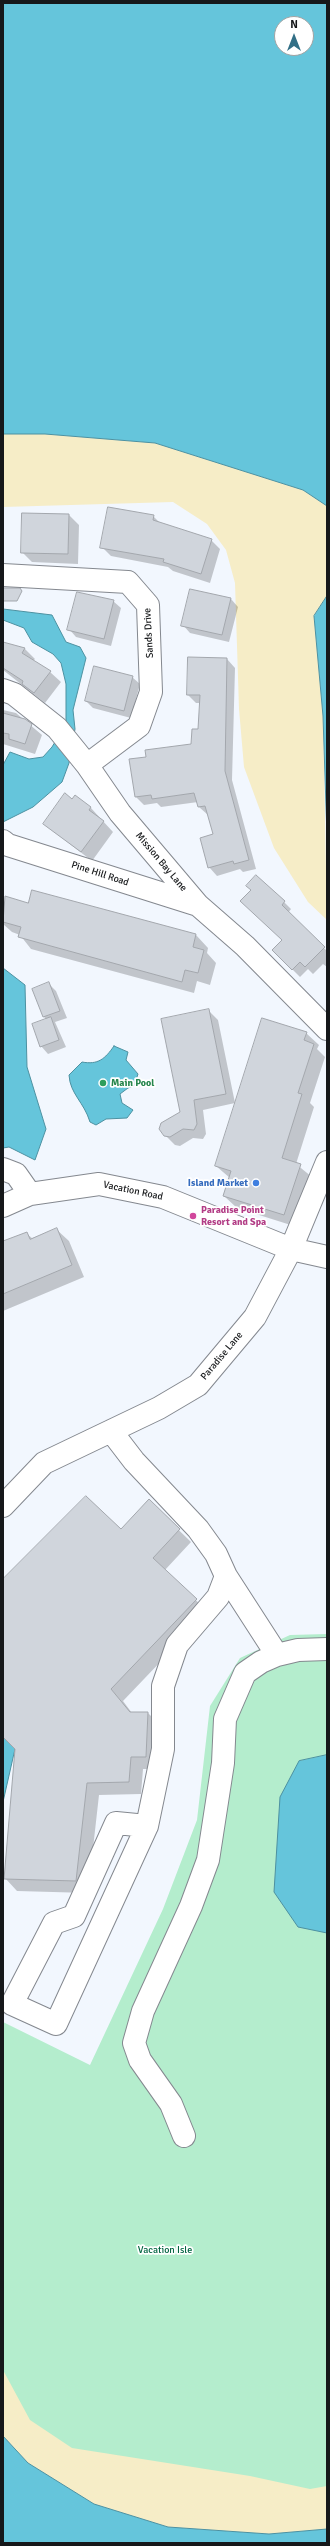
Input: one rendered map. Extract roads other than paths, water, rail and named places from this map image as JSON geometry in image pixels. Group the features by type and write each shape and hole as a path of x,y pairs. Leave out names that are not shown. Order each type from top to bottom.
{"street":[{"name":"Sands Drive","path":"3,575 128,582 148,605 151,692 139,726 87,765"},
{"name":"Mission Bay Lane","path":"3,690 14,694 57,728 87,765 120,813 198,905 245,946 327,1029"},
{"name":"Pine Hill Road","path":"5,843 198,905"},
{"name":"Paradise Lane","path":"3,1506 44,1463 159,1408 198,1384 255,1317 291,1249 327,1162"},
{"path":"3,1169 16,1174 30,1194"},
{"name":"Vacation Road","path":"3,1206 30,1194 99,1184 163,1197 291,1249 327,1257"},
{"path":"111,1431 134,1461 198,1529 216,1554 226,1576 277,1655"},
{"path":"147,1826 116,1823 74,1916 54,1924 12,2004 56,2024 147,1826 163,1749 163,1686 177,1645 218,1597 226,1576"},
{"path":"184,2136 171,2104 140,2060 134,2044 142,2011 191,1906 208,1860 223,1763 225,1719 245,1673 277,1655 298,1650 327,1649"}],"water":[{"path":"3,3 327,3 327,506 303,490 155,443 45,434 3,434"},
{"path":"327,596 327,837 323,716 314,616"},
{"path":"3,609 52,615 66,642 80,647 86,658 73,710 75,729 69,763 62,782 33,807 3,822 3,765 10,752 29,759 43,757 52,747 66,724 66,684 61,663 53,654 32,642 24,628 3,620"},
{"path":"3,968 25,985 27,1067 46,1129 35,1160 9,1147 3,1148"},
{"name":"Main Pool","path":"114,1046 128,1052 126,1060 138,1074 134,1086 128,1088 120,1094 122,1103 133,1110 127,1118 106,1119 96,1125 90,1122 72,1088 69,1075 82,1062 92,1063 101,1060"},
{"path":"3,1737 15,1749 3,1802"},
{"path":"327,1755 327,1933 298,1927 274,1892 280,1797 299,1761"},
{"path":"3,2436 28,2463 94,2504 168,2527 269,2534 327,2529 327,2543 3,2543"}],"place":[{"name":"Main Pool","path":"103,1083"},
{"name":"Island Market","path":"256,1183"},
{"name":"Paradise Point Resort and Spa","path":"193,1216"}],"park label":[{"name":"Vacation Isle","path":"165,2250"}]}
